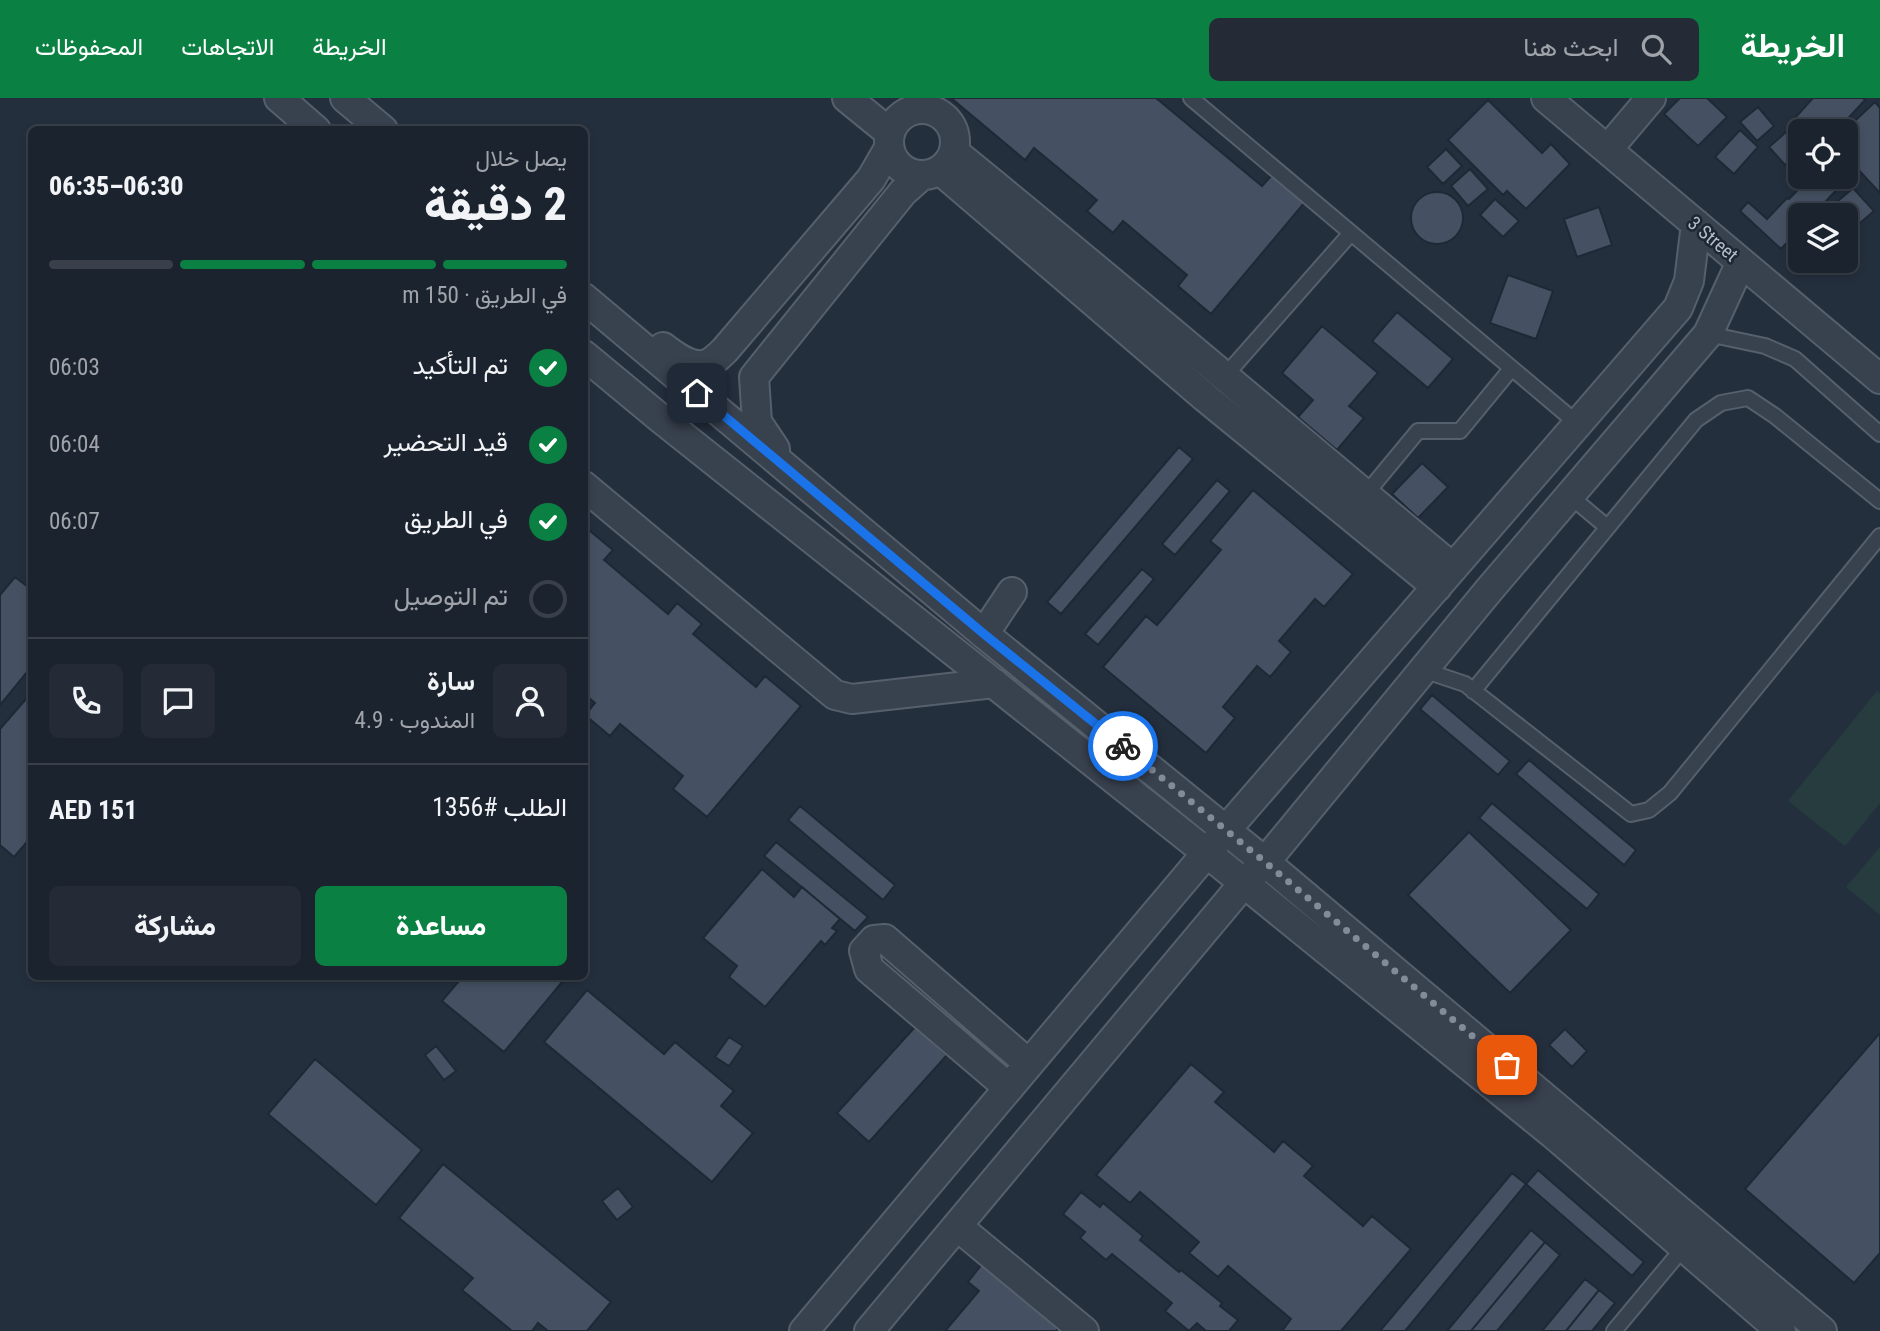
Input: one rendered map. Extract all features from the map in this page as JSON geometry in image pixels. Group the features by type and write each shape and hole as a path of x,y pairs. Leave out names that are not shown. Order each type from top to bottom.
{"street":[{"path":"279,98 311,126"},
{"path":"345,98 378,126"},
{"path":"847,98 890,141 895,162 906,172 938,166 1081,255 1365,495 1445,578"},
{"name":"3 Street","path":"1546,98 1880,379"},
{"path":"1608,149 1651,98"},
{"path":"615,323 646,332 673,355 692,365 709,364 725,350 872,179 890,141 901,105 938,112 949,122 955,136 938,166 903,192 754,377 757,422 788,468"},
{"path":"938,166 1206,398 1445,578"},
{"path":"804,1331 1226,830 1678,308 1689,281 1696,224"},
{"path":"869,1331 1244,883 1265,862 1422,671 1709,334 1741,262"},
{"path":"588,301 984,634 1265,862 1560,1125 1684,1247 1780,1331"},
{"path":"1678,308 1709,334"},
{"path":"588,358 1244,883 1560,1125 1822,1331"},
{"path":"1549,457 1576,489"},
{"path":"588,489 835,695 852,699 994,683"},
{"path":"984,634 1012,593"},
{"path":"1388,643 1422,671"},
{"path":"1009,1088 869,970 864,951 874,940 885,939 1029,1064"},
{"path":"957,1226 1084,1331"}],"lane":[{"path":"1191,98 1578,424"},
{"path":"1224,377 1351,233"},
{"path":"1709,334 1765,346 1795,359 1880,434"},
{"path":"1365,495 1418,431 1460,431 1511,369"},
{"path":"1473,691 1696,420 1721,402 1748,398 1775,416 1880,502"},
{"path":"1576,489 1607,527"},
{"path":"1422,671 1465,684 1631,814 1649,810 1670,793 1880,536"},
{"path":"1614,1331 1684,1247"}],"green space":[{"path":"1877,691 1880,694 1880,803 1845,846 1788,801"},
{"path":"1880,847 1880,915 1846,887"}],"building":[{"path":"951,98 1156,98 1262,186 1272,175 1305,202 1211,314 1178,286 1187,275 1123,221 1113,233 1087,211 1097,200 1034,148 1025,160"},
{"path":"1680,98 1707,98 1727,117 1698,146 1664,114"},
{"path":"1813,98 1865,100 1847,119 1794,119"},
{"path":"1488,100 1542,153 1551,144 1570,164 1526,209 1507,191 1503,195 1448,140"},
{"path":"1875,102 1880,108 1880,193 1858,169 1857,119"},
{"path":"1758,107 1774,126 1757,141 1740,122"},
{"path":"1740,130 1758,147 1734,174 1715,157"},
{"path":"1786,132 1788,162 1785,165 1769,147"},
{"path":"1446,149 1462,166 1443,184 1427,167"},
{"path":"1470,169 1488,189 1468,206 1451,186"},
{"path":"1799,189 1837,189 1824,203 1788,203 1788,242 1781,249 1740,211 1748,202 1767,219"},
{"path":"1854,189 1874,211 1858,225 1858,203 1836,203"},
{"path":"1437,192 1456,199 1463,218 1456,237 1437,244 1418,237 1411,218 1418,199"},
{"path":"1495,199 1519,221 1503,237 1480,215"},
{"path":"1599,207 1612,245 1577,257 1564,219"},
{"path":"1508,275 1553,291 1536,339 1490,323"},
{"path":"1397,312 1453,359 1428,388 1372,341"},
{"path":"1322,326 1378,373 1349,406 1364,418 1337,450 1298,417 1313,400 1282,373"},
{"path":"1179,447 1193,459 1061,614 1047,602"},
{"path":"1422,463 1448,487 1418,518 1392,494"},
{"path":"1217,480 1230,491 1175,555 1162,544"},
{"path":"1253,490 1353,574 1324,607 1315,599 1279,641 1291,652 1270,677 1257,666 1223,707 1235,718 1206,753 1103,667 1146,616 1157,625 1221,550 1210,541"},
{"path":"588,529 613,550 604,560 668,614 677,603 702,624 693,634 756,687 765,676 801,706 707,817 673,789 683,776 620,724 610,736 588,718 588,711 595,703 588,697"},
{"path":"1142,569 1154,579 1098,645 1085,634"},
{"path":"15,577 28,587 28,671 0,705 0,595"},
{"path":"1432,695 1510,761 1498,775 1420,709"},
{"path":"28,697 28,843 14,857 0,845 0,729"},
{"path":"1529,760 1636,850 1624,865 1516,774"},
{"path":"1492,803 1599,894 1587,909 1479,818"},
{"path":"800,806 895,885 883,900 788,820"},
{"path":"1469,832 1571,930 1510,993 1408,895"},
{"path":"776,842 868,917 855,931 764,856"},
{"path":"762,869 794,897 802,887 840,919 832,928 837,931 825,945 821,941 765,1007 729,977 737,966 703,938"},
{"path":"460,980 564,980 504,1052 442,1001"},
{"path":"587,990 664,1054 675,1042 734,1091 721,1106 753,1133 712,1182 544,1042"},
{"path":"915,1027 947,1055 869,1142 837,1113"},
{"path":"1565,1029 1587,1051 1572,1067 1549,1045"},
{"path":"1880,1033 1880,1253 1854,1283 1745,1189"},
{"path":"729,1037 743,1046 729,1066 715,1057"},
{"path":"436,1046 456,1071 444,1080 425,1055"},
{"path":"315,1059 422,1150 376,1205 268,1114"},
{"path":"1191,1064 1224,1092 1215,1102 1274,1152 1283,1141 1313,1166 1304,1176 1363,1226 1372,1216 1411,1249 1341,1331 1282,1331 1291,1319 1228,1266 1218,1277 1189,1253 1199,1242 1140,1192 1130,1203 1096,1175"},
{"path":"443,1164 611,1302 587,1331 548,1331 538,1323 532,1331 512,1331 462,1290 473,1278 399,1218"},
{"path":"1538,1170 1644,1262 1632,1276 1526,1184"},
{"path":"1512,1173 1526,1184 1405,1331 1380,1331"},
{"path":"618,1188 633,1207 617,1220 602,1201"},
{"path":"1081,1192 1100,1207 1103,1203 1143,1236 1140,1240 1222,1303 1220,1306 1238,1320 1229,1331 1206,1331 1197,1323 1189,1331 1165,1311 1172,1303 1112,1254 1106,1260 1080,1238 1085,1232 1063,1214"},
{"path":"1531,1230 1545,1242 1471,1331 1447,1331"},
{"path":"1545,1242 1560,1255 1497,1331 1471,1331"},
{"path":"982,1264 1058,1328 1056,1331 945,1331 979,1291 968,1282"},
{"path":"1585,1279 1599,1290 1566,1331 1542,1331"},
{"path":"1599,1290 1615,1303 1592,1331 1566,1331"}],"way so far":[{"path":"1123,746 1507,1065"}],"route":[{"path":"697,393 984,634 1123,746"}]}
